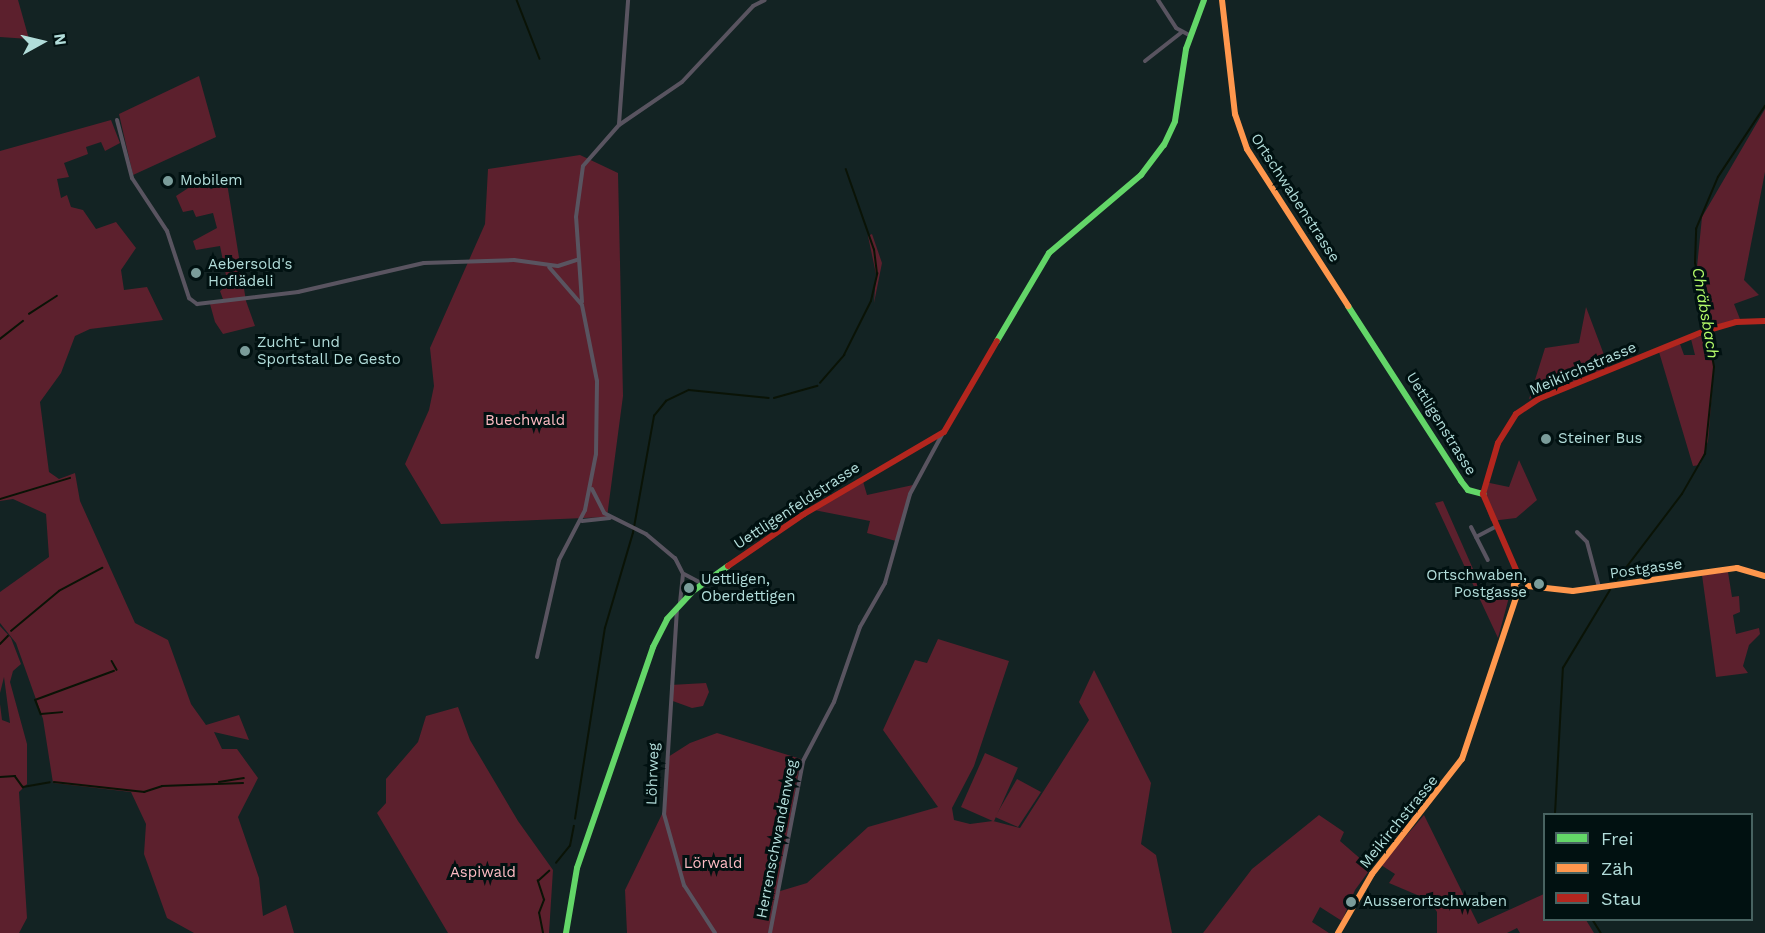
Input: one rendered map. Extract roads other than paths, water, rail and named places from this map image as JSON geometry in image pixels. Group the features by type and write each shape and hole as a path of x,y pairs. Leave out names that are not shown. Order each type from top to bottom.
{"main road":[{"name":"Uettligenfeldstrasse","path":"566,933 572,885 653,646 679,604 703,584 848,485 927,444 944,432 1049,253 1142,175 1164,145 1175,121 1191,36 1204,0"},
{"name":"Ortschwabenstrasse","path":"1221,0 1233,102 1243,141 1385,357"},
{"name":"Meikirchstrasse","path":"1483,494 1501,437 1523,407 1709,330 1765,321"},
{"name":"Uettligenstrasse","path":"1385,357 1461,482 1468,490 1483,494"},
{"path":"1483,494 1494,527 1520,579 1528,586 1518,592"},
{"name":"Postgasse","path":"1528,586 1566,591 1731,568 1765,576"},
{"name":"Meikirchstrasse","path":"1338,933 1364,887 1457,767 1518,592 1514,585 1520,579"}],"street":[{"path":"619,125 628,0"},
{"path":"537,657 559,560 581,521 592,488 597,381 582,305 577,260 582,170 619,125 682,82 746,13 765,0"},
{"path":"1158,0 1182,32 1191,36"},
{"path":"1145,61 1182,32"},
{"path":"117,120 132,178 167,231 192,302 208,304 298,292 424,263 514,260 548,266 577,260"},
{"path":"548,266 582,305"},
{"name":"Herrenschwandenweg","path":"770,933 803,761 834,702 860,627 885,583 910,494 944,432"},
{"path":"927,444 933,453"},
{"path":"592,488 599,507 611,518 634,528 670,552 683,574 703,584"},
{"path":"581,521 611,518"},
{"path":"1471,527 1488,560"},
{"path":"1476,537 1494,527"},
{"path":"1577,532 1587,542 1599,587"},
{"name":"Löhrweg","path":"683,574 664,814 684,885 715,933"}],"waterway":[{"path":"517,0 540,59"},
{"name":"Chräbsbach","path":"1708,328 1695,263 1696,229 1718,177 1765,106"},
{"path":"820,383 844,355 871,301 877,274 874,250 846,170"},
{"path":"29,314 57,296"},
{"path":"0,339 23,321"},
{"name":"Chräbsbach","path":"1616,581 1682,494 1705,454 1714,367 1708,332"},
{"path":"774,398 817,386"},
{"path":"575,819 605,628 633,533 654,416 666,401 689,390 769,398"},
{"path":"0,499 70,478"},
{"path":"11,631 59,591 102,568"},
{"name":"Chräbsbach","path":"1555,813 1563,668 1610,590"},
{"path":"0,644 8,636"},
{"path":"112,661 117,670"},
{"path":"35,700 114,671"},
{"path":"36,701 41,714 62,712"},
{"path":"0,777 15,776 23,787 50,782"},
{"path":"219,782 244,778"},
{"path":"54,782 144,792 162,786 243,783"},
{"path":"556,863 570,846 574,826"},
{"path":"543,933 539,913 544,900 538,881 549,871"},
{"name":"Chräbsbach","path":"1594,921 1601,933"}],"place":[{"name":"Mobilem","path":"168,181"},
{"name":"Aebersold's Hoflädeli","path":"196,273"},
{"name":"Zucht- und Sportstall De Gesto","path":"245,351"},
{"name":"Steiner Bus","path":"1546,439"},
{"name":"Ortschwaben, Postgasse","path":"1539,584"},
{"name":"Uettligen, Oberdettigen","path":"689,588"},
{"name":"Ausserortschwaben","path":"1351,902"}],"park label":[{"name":"Buechwald","path":"525,421"},
{"name":"Lörwald","path":"713,864"},
{"name":"Aspiwald","path":"483,873"}]}
